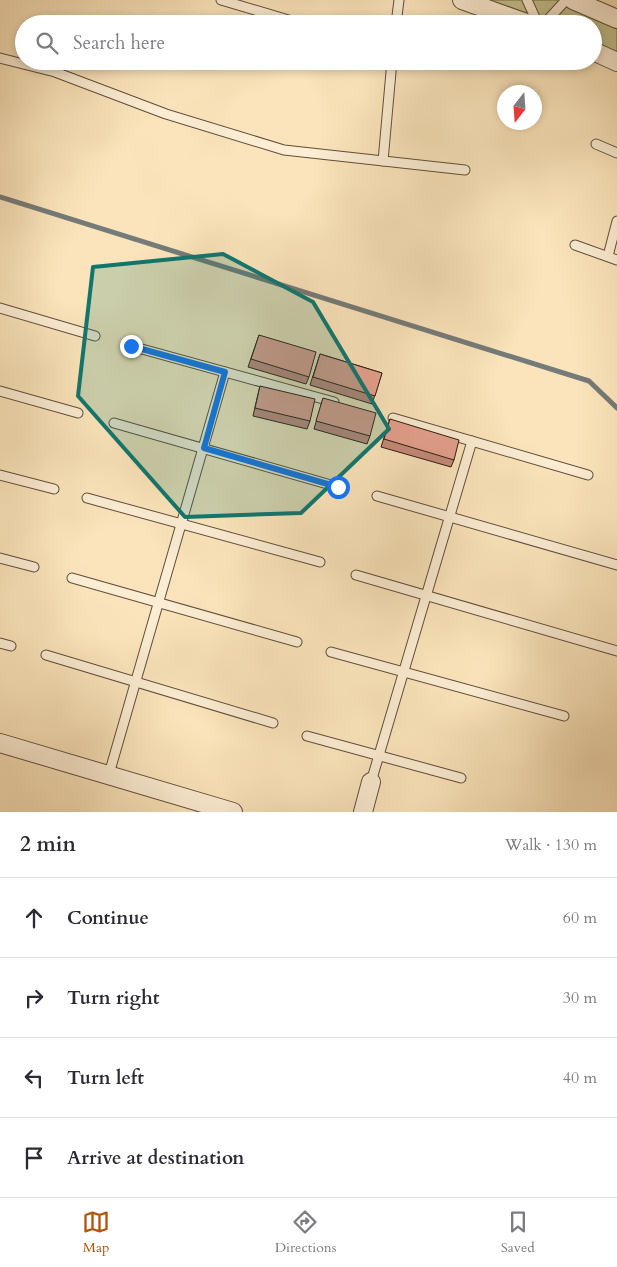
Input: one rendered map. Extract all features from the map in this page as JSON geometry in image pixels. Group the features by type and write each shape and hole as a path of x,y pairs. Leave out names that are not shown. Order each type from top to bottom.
{"street":[{"path":"462,0 504,15"},
{"path":"573,0 617,19"},
{"path":"602,55 617,62"},
{"path":"2,747 109,774 233,812"},
{"path":"363,812 372,782"}],"lane":[{"path":"221,0 272,15"},
{"path":"397,15 399,0"},
{"path":"528,0 534,15"},
{"path":"552,15 566,0"},
{"path":"0,58 15,62"},
{"path":"47,70 166,114 284,150 466,170"},
{"path":"383,161 391,70"},
{"path":"596,144 617,153"},
{"path":"575,245 613,258 617,221"},
{"path":"0,308 95,336"},
{"path":"131,346 343,405"},
{"path":"109,774 225,372"},
{"path":"0,391 78,413"},
{"path":"393,418 588,475"},
{"path":"114,423 338,487"},
{"path":"372,782 472,441"},
{"path":"0,475 54,490"},
{"path":"377,496 617,565"},
{"path":"87,498 320,562"},
{"path":"0,558 34,567"},
{"path":"356,575 617,651"},
{"path":"72,578 296,642"},
{"path":"0,643 11,646"},
{"path":"331,652 564,716"},
{"path":"46,655 273,723"},
{"path":"307,736 460,778"}],"highlighted area":[{"path":"223,254 313,302 389,429 301,513 185,517 78,396 93,267"}],"shaded area":[{"path":"462,0 573,0 617,19 617,62 602,55 602,15 504,15"}],"building":[{"path":"259,335 316,352 309,377 251,359"},
{"path":"320,354 382,373 375,396 313,377"},
{"path":"260,386 315,399 310,421 255,408"},
{"path":"323,398 376,413 370,436 316,421"},
{"path":"390,419 459,440 454,460 384,439"}],"waterway":[{"path":"0,197 589,381 617,408"}],"route":[{"path":"131,346 225,372 204,448 338,487"}]}
